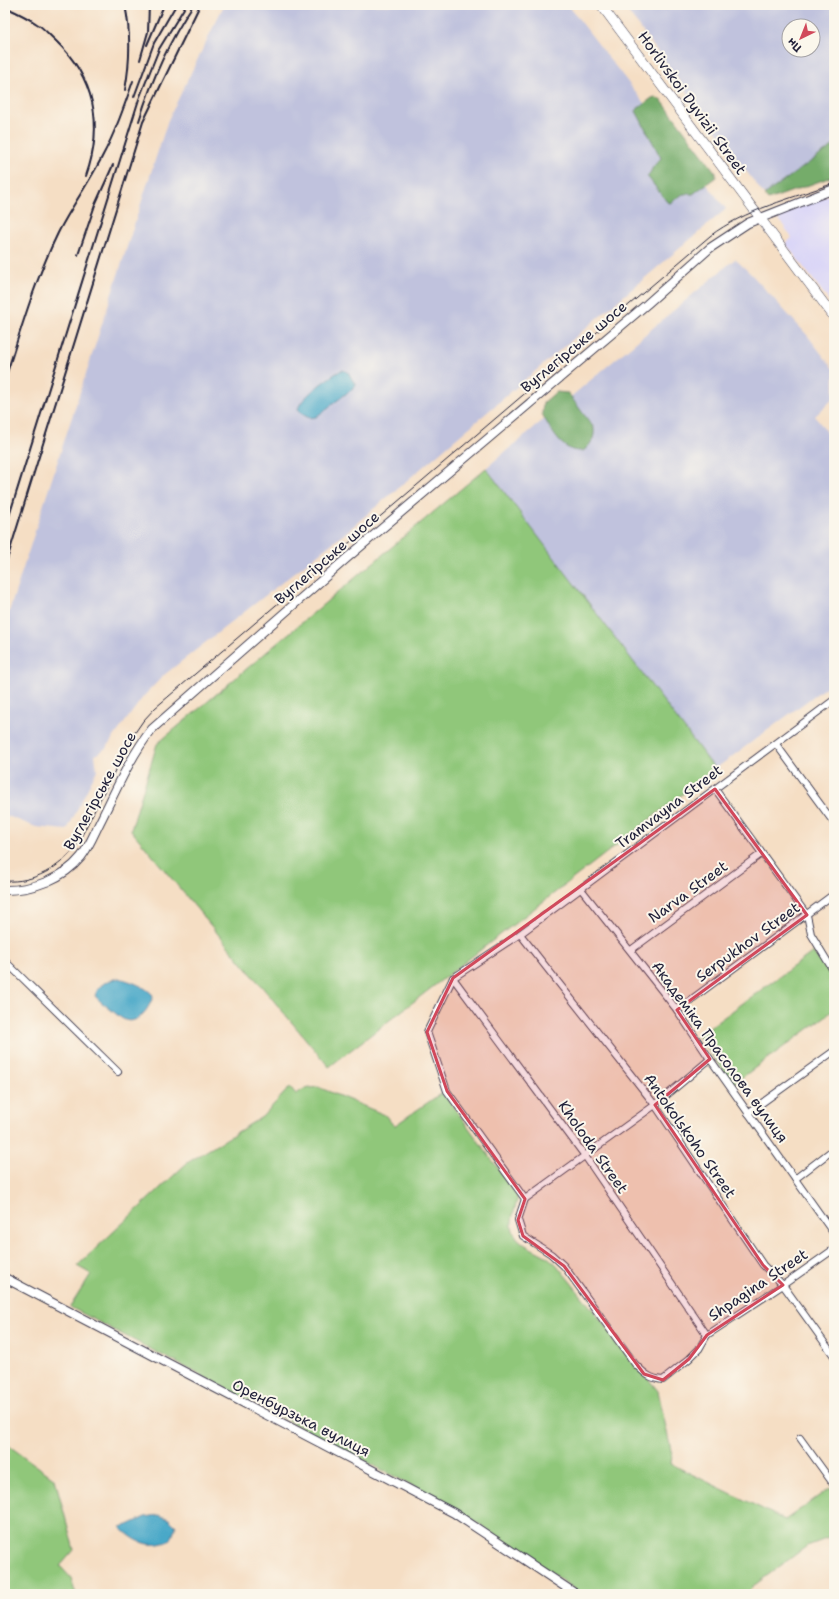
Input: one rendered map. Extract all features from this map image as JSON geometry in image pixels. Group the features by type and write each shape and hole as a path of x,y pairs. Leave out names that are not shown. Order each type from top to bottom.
{"main road":[{"name":"Horlivskoi Dyvizii Street","path":"601,5 834,317"}],"street":[{"name":"Вуглегірське шосе","path":"5,890 26,888 46,882 75,864 86,849 138,749 152,729 347,558 647,304 698,258 737,229 760,218 834,189"},
{"name":"Tramvayna Street","path":"453,978 520,934 834,700"},
{"path":"776,744 834,823"},
{"path":"715,789 807,915 811,934 834,972"},
{"name":"Narva Street","path":"631,950 761,854"},
{"name":"Академіка Прасолова вулиця","path":"581,889 631,950 677,1010 834,1234"},
{"name":"Serpukhov Street","path":"677,1010 834,894"},
{"name":"Antokolskoho Street","path":"520,934 655,1105 763,1265 783,1285 833,1353"},
{"path":"5,961 118,1072"},
{"path":"453,978 427,1032 447,1091 524,1199 655,1105 710,1059"},
{"name":"Kholoda Street","path":"453,978 585,1156 707,1335"},
{"path":"748,1113 834,1051"},
{"path":"795,1179 834,1149"},
{"name":"Shpagina Street","path":"524,1199 518,1220 523,1236 551,1254 564,1266 635,1364 644,1374 651,1378 663,1380 699,1349 707,1335 783,1285 834,1249"},
{"name":"Оренбурзька вулиця","path":"5,1278 454,1513 576,1594"},
{"path":"800,1438 834,1485"}],"highlighted area":[{"path":"715,789 807,915 677,1010 710,1059 655,1105 763,1265 783,1285 707,1335 689,1359 663,1380 644,1374 564,1266 523,1236 518,1220 525,1199 447,1091 427,1032 453,978"}],"shaded area":[{"path":"224,5 568,5 726,209 344,534 164,675 143,697 106,748 95,755 97,770 67,830 36,827 5,815 5,624 168,120"},
{"path":"623,5 834,5 834,106 832,107 834,114 834,145 764,195"},
{"path":"834,193 834,307 785,243 792,238 776,215"},
{"path":"735,259 751,274 807,335 834,370 834,398 815,416 834,443 834,681 715,769 486,468"}],"green space":[{"path":"655,97 662,101 716,173 716,177 693,194 683,194 670,203 667,202 647,176 661,158 636,111"},
{"path":"834,145 834,176 768,200 764,195"},
{"path":"556,392 568,393 594,428 592,441 583,451 572,450 561,443 542,414 543,403"},
{"path":"486,468 715,769 329,1067 131,830 157,744"},
{"path":"813,952 834,980 834,1010 733,1084 698,1036"},
{"path":"290,1087 296,1094 304,1089 318,1087 385,1115 394,1126 443,1092 518,1196 512,1223 514,1233 520,1241 546,1256 556,1264 658,1391 672,1455 671,1464 785,1520 830,1488 834,1494 834,1536 807,1546 756,1584 746,1594 582,1594 455,1508 70,1307 91,1274 77,1266 187,1163 262,1117"},
{"path":"5,1443 55,1479 74,1550 60,1566 71,1578 76,1594 5,1594"}],"water":[{"path":"342,370 348,372 356,386 316,417 308,417 298,409 300,404 310,393 330,377"},
{"path":"119,978 142,986 153,995 144,1014 135,1020 130,1021 123,1019 95,996 98,988 104,983"},
{"path":"159,1515 169,1519 176,1526 171,1540 163,1543 143,1543 131,1537 120,1527 145,1517"}],"tram line":[{"path":"5,881 16,881 36,877 63,861 77,845 132,737 143,721 155,708 710,236 723,227 753,212 834,183"}],"railway":[{"path":"125,5 129,48 125,90"},
{"path":"140,60 148,32 149,5"},
{"path":"147,45 164,5"},
{"path":"134,97 154,43 176,5"},
{"path":"5,529 139,99 159,49 186,5"},
{"path":"139,121 162,61 176,32 193,5"},
{"path":"5,566 143,122 200,5"},
{"path":"5,7 40,26 55,40 69,55 87,86 95,121 94,139 86,176"},
{"path":"5,379 42,269 63,223 107,148 133,81"},
{"path":"78,255 95,205 113,165"}]}
